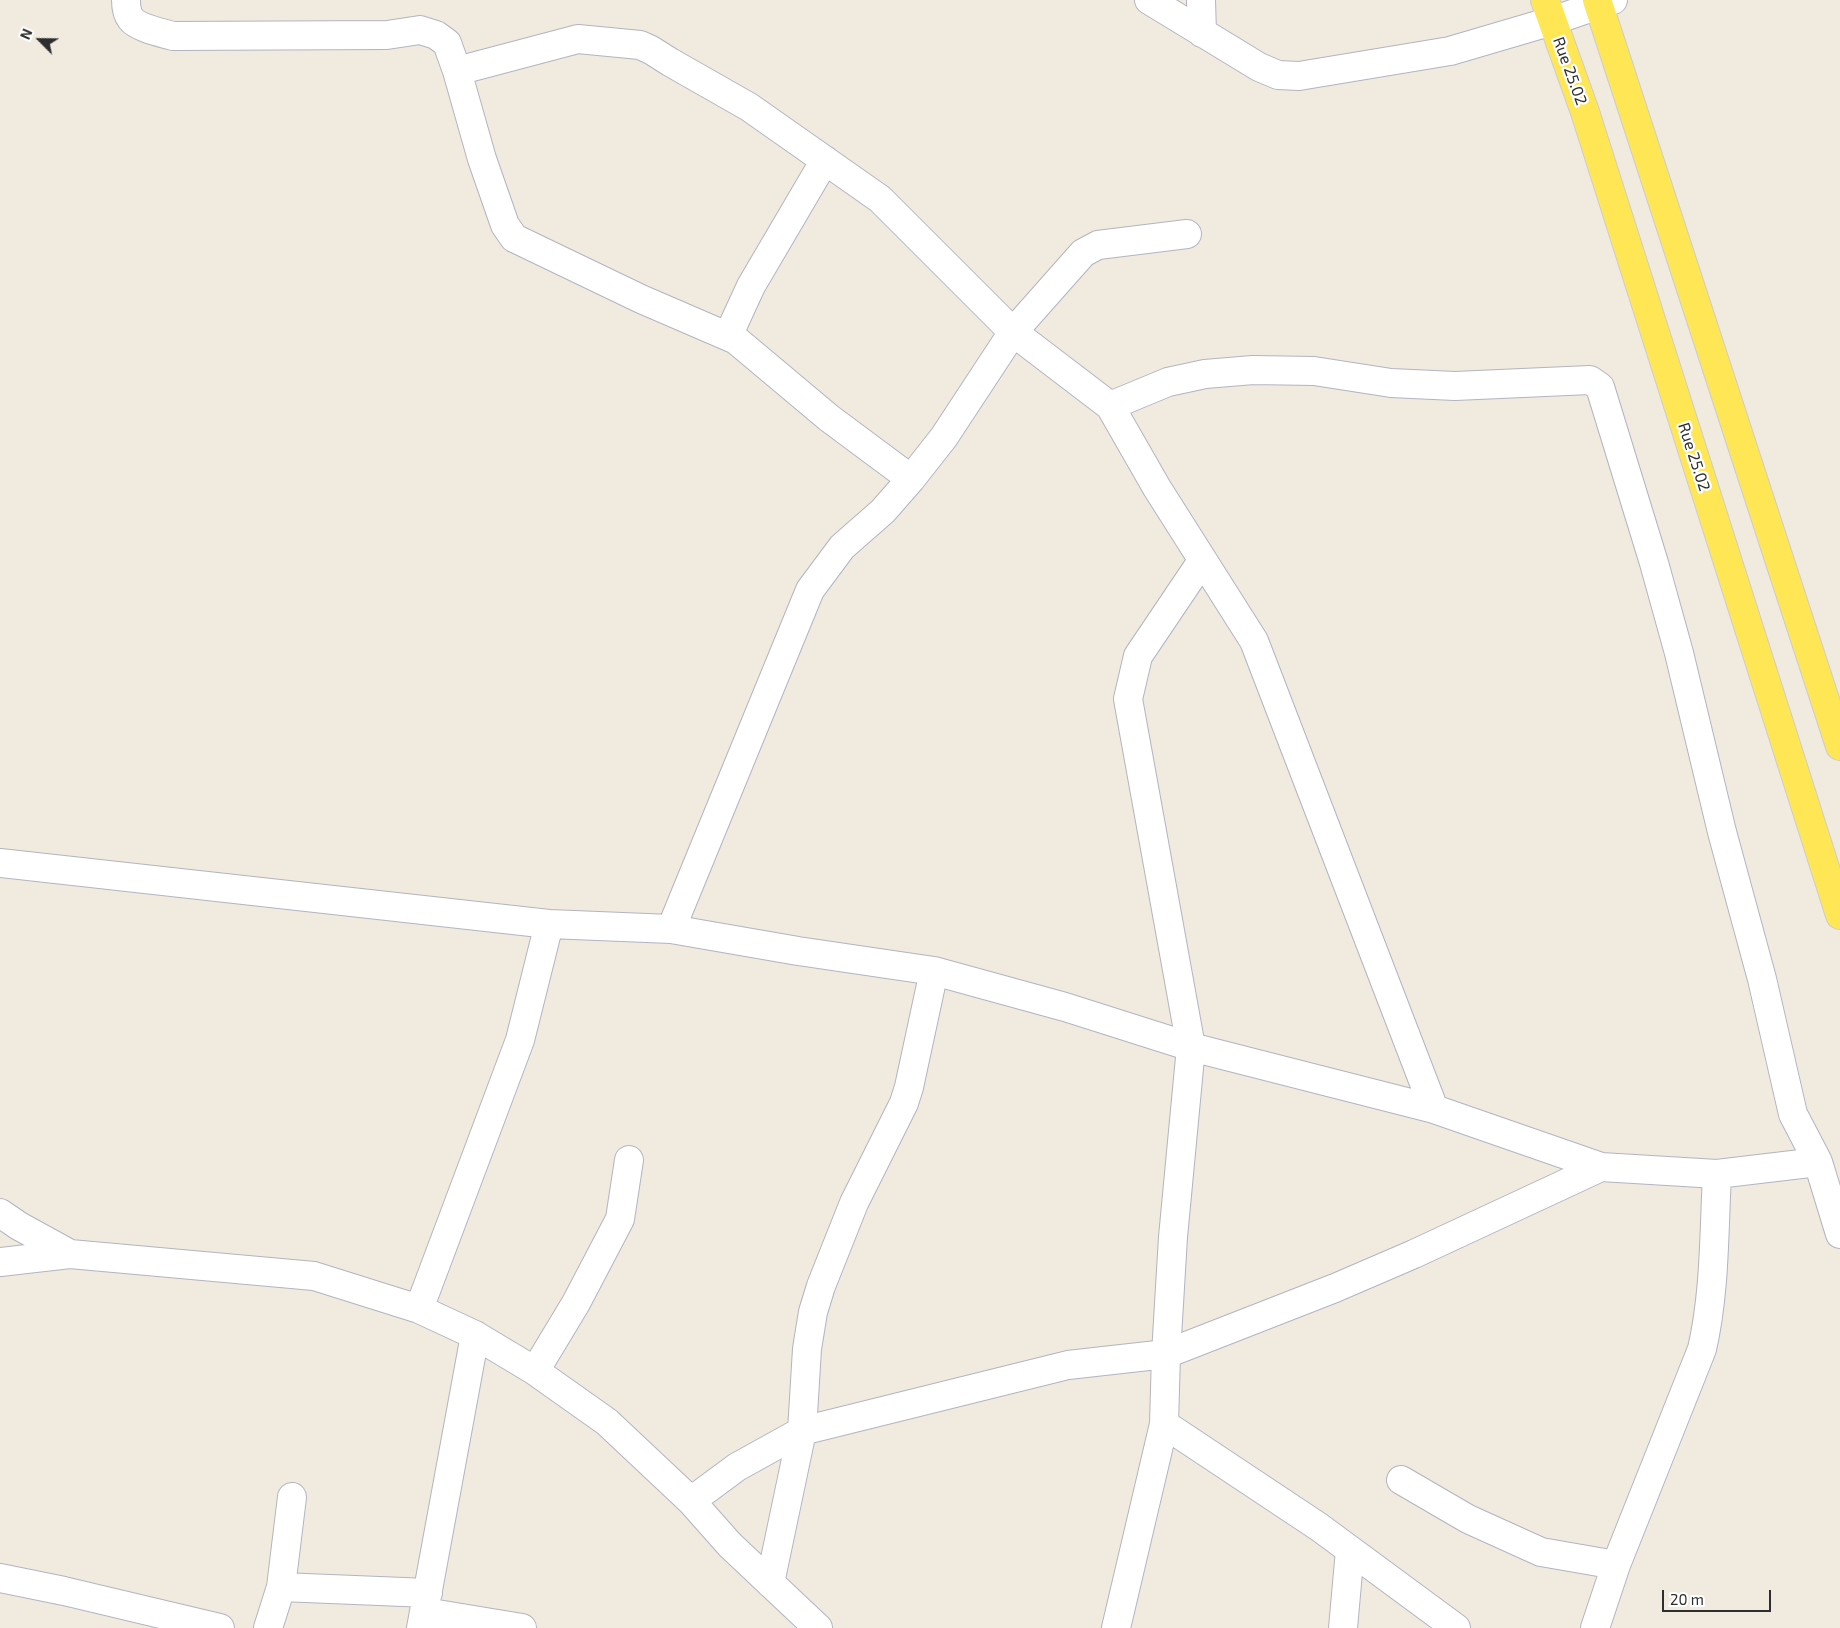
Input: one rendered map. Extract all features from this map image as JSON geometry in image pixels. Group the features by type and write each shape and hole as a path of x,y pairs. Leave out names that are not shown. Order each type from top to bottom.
{"main road":[{"path":"1603,2 1840,746"},
{"name":"Rue 25.02","path":"1549,11 1585,112 1840,915"}],"street":[{"path":"126,0 126,11 132,21 160,33 173,36 387,35 420,30 436,35 447,43 482,159 505,225 514,238 642,299 736,340 829,418 911,479"},
{"path":"1149,0 1259,67 1278,75 1299,76 1450,50 1549,11 1603,2"},
{"path":"1201,0 1202,33"},
{"path":"457,71 578,39 640,45 749,107 880,199 1013,332 1110,406 1157,488 1254,641 1434,1109"},
{"path":"728,336 751,286 825,160"},
{"path":"671,929 810,590 842,547 883,510 911,479 944,436 1013,332 1083,253 1098,245 1187,234"},
{"path":"1110,406 1168,382 1205,374 1253,370 1314,372 1391,383 1455,386 1590,380 1600,387 1654,563 1679,653 1722,832 1762,979 1793,1114 1818,1162 1840,1234"},
{"path":"1116,1628 1164,1424 1173,1237 1191,1047 1128,699 1138,656 1202,561"},
{"path":"0,864 549,924 671,929 934,972 1065,1007 1191,1047 1434,1109 1601,1167 1717,1174 1818,1162"},
{"path":"419,1309 520,1040 549,924"},
{"path":"770,1583 802,1431 807,1349 812,1312 854,1203 904,1103 934,972"},
{"path":"536,1371 576,1303 620,1219 629,1160"},
{"path":"691,1501 737,1467 802,1431 1068,1365 1166,1354 1335,1288 1414,1254 1601,1167"},
{"path":"1595,1628 1616,1565 1702,1350 1713,1253 1717,1174"},
{"path":"0,1213 19,1226 70,1254"},
{"path":"0,1262 70,1254 314,1276 419,1309 475,1335 536,1371 607,1422 691,1501 730,1545 818,1628"},
{"path":"425,1611 475,1335"},
{"path":"1164,1424 1319,1527 1456,1628"},
{"path":"1401,1480 1468,1519 1541,1552 1616,1565"},
{"path":"268,1628 281,1587 292,1497"},
{"path":"1343,1628 1350,1550"},
{"path":"0,1578 64,1591 220,1628"},
{"path":"281,1587 522,1628"}]}
